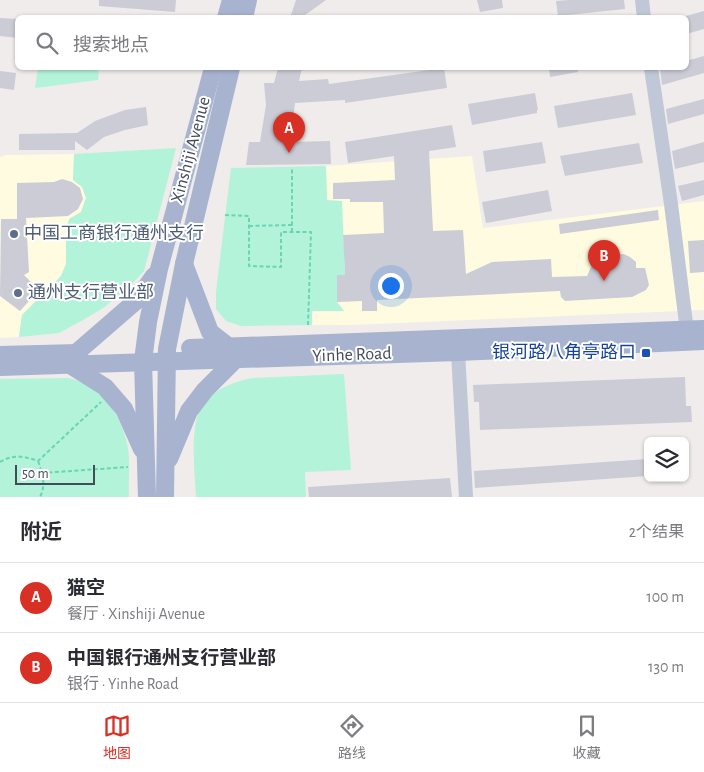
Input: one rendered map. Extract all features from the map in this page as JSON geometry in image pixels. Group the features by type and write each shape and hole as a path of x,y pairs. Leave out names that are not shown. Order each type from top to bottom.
{"main road":[{"path":"227,15 231,0"},
{"path":"245,15 248,0"},
{"name":"Xinshiji Avenue","path":"147,497 144,355 148,322 159,269 212,70"},
{"name":"Xinshiji Avenue","path":"165,497 167,355 184,264 231,70"},
{"path":"165,468 189,411 232,352 210,332 184,264"},
{"path":"146,458 124,409 104,387 73,359 136,301 159,269"},
{"name":"Yinhe Road","path":"232,352 458,352 696,335"},
{"name":"Yinhe Road","path":"0,367 73,359 144,355 696,335"},
{"name":"Yinhe Road","path":"0,355 73,359"}],"street":[{"path":"642,0 644,15"},
{"path":"651,70 696,335"},
{"path":"458,352 466,497"}],"path":[{"path":"292,167 292,232"},
{"path":"225,215 249,216 249,266 281,267 281,232 311,232 308,325"},
{"path":"249,226 292,225"},
{"path":"38,461 104,398"},
{"path":"0,462 9,457 25,456 38,461"},
{"path":"38,461 44,489 40,497"},
{"path":"42,473 128,467"}],"shaded area":[{"path":"74,154 73,180 82,187 86,198 81,212 66,231 66,264 61,276 22,315 19,337 0,338 0,157 6,155"},
{"path":"472,156 483,228 704,201 704,310 353,325 312,325 312,311 344,311 337,302 341,201 327,201 326,166"}],"green space":[{"path":"38,70 99,70 98,80 35,88"},
{"path":"176,148 144,271 128,288 103,308 59,333 19,337 22,315 61,276 66,264 66,231 69,219 81,212 86,198 82,187 73,180 74,154"},
{"path":"326,166 327,200 342,201 345,275 337,302 344,311 312,311 312,325 241,326 226,321 216,309 216,292 231,168"},
{"path":"344,374 351,470 305,472 306,497 196,497 194,434 200,410 210,397 227,386 253,378"},
{"path":"68,378 89,386 98,393 119,420 128,450 129,497 0,497 0,379"}],"building":[{"path":"99,0 176,0 175,12 99,6"},
{"path":"296,0 326,0 305,15 291,15"},
{"path":"477,0 502,0 503,8 480,12"},
{"path":"624,0 625,9 558,15 556,1"},
{"path":"704,11 704,29 689,33 689,15"},
{"path":"0,18 15,19 15,38 0,36"},
{"path":"704,56 704,73 662,85 660,70 689,70 689,60"},
{"path":"277,70 302,70 299,81 328,79 329,84 430,70 444,70 447,88 345,103 345,100 295,103 290,142 330,141 331,164 246,165 249,142 260,142 266,105 264,83 274,83"},
{"path":"549,70 578,70 578,72 550,77"},
{"path":"0,71 16,73 14,90 0,88"},
{"path":"535,93 537,113 472,125 468,104"},
{"path":"632,93 636,115 558,128 554,106"},
{"path":"704,99 704,114 668,124 666,109"},
{"path":"146,107 148,125 104,137 87,150 75,141 75,150 19,150 19,134 77,133 95,121 125,110"},
{"path":"452,125 456,147 429,151 433,231 463,230 466,274 492,262 551,259 552,277 587,276 594,260 600,256 624,254 636,262 636,268 645,268 649,285 646,290 632,297 565,301 561,297 560,291 377,300 377,311 362,311 362,301 337,302 337,275 345,275 343,235 384,233 383,202 350,202 350,199 333,199 333,183 395,180 394,156 348,163 345,142"},
{"path":"542,142 546,163 486,172 483,151"},
{"path":"704,142 704,162 675,169 672,151"},
{"path":"639,143 643,163 565,176 560,156"},
{"name":"中国工商银行通州支行","path":"62,179 72,182 80,188 83,199 78,209 68,216 26,218 29,272 24,275 39,290 20,311 0,296 1,219 17,219 17,183 54,182"},
{"path":"704,180 704,195 682,201 678,186"},
{"path":"548,190 552,211 486,223 482,202"},
{"path":"658,210 659,220 560,234 559,224"},
{"path":"704,240 704,272 690,273 688,241"},
{"path":"685,377 686,406 691,406 692,422 480,430 479,402 474,402 473,385"},
{"path":"644,459 644,476 475,488 474,471"},
{"path":"450,478 452,497 309,497 308,487"}],"place":[{"name":"猫空","path":"289,153"},
{"name":"中国工商银行通州支行","path":"14,234"},
{"name":"中国银行通州支行营业部","path":"604,281"},
{"name":"通州支行营业部","path":"18,293"},
{"name":"银河路八角亭路口","path":"646,353"}]}
